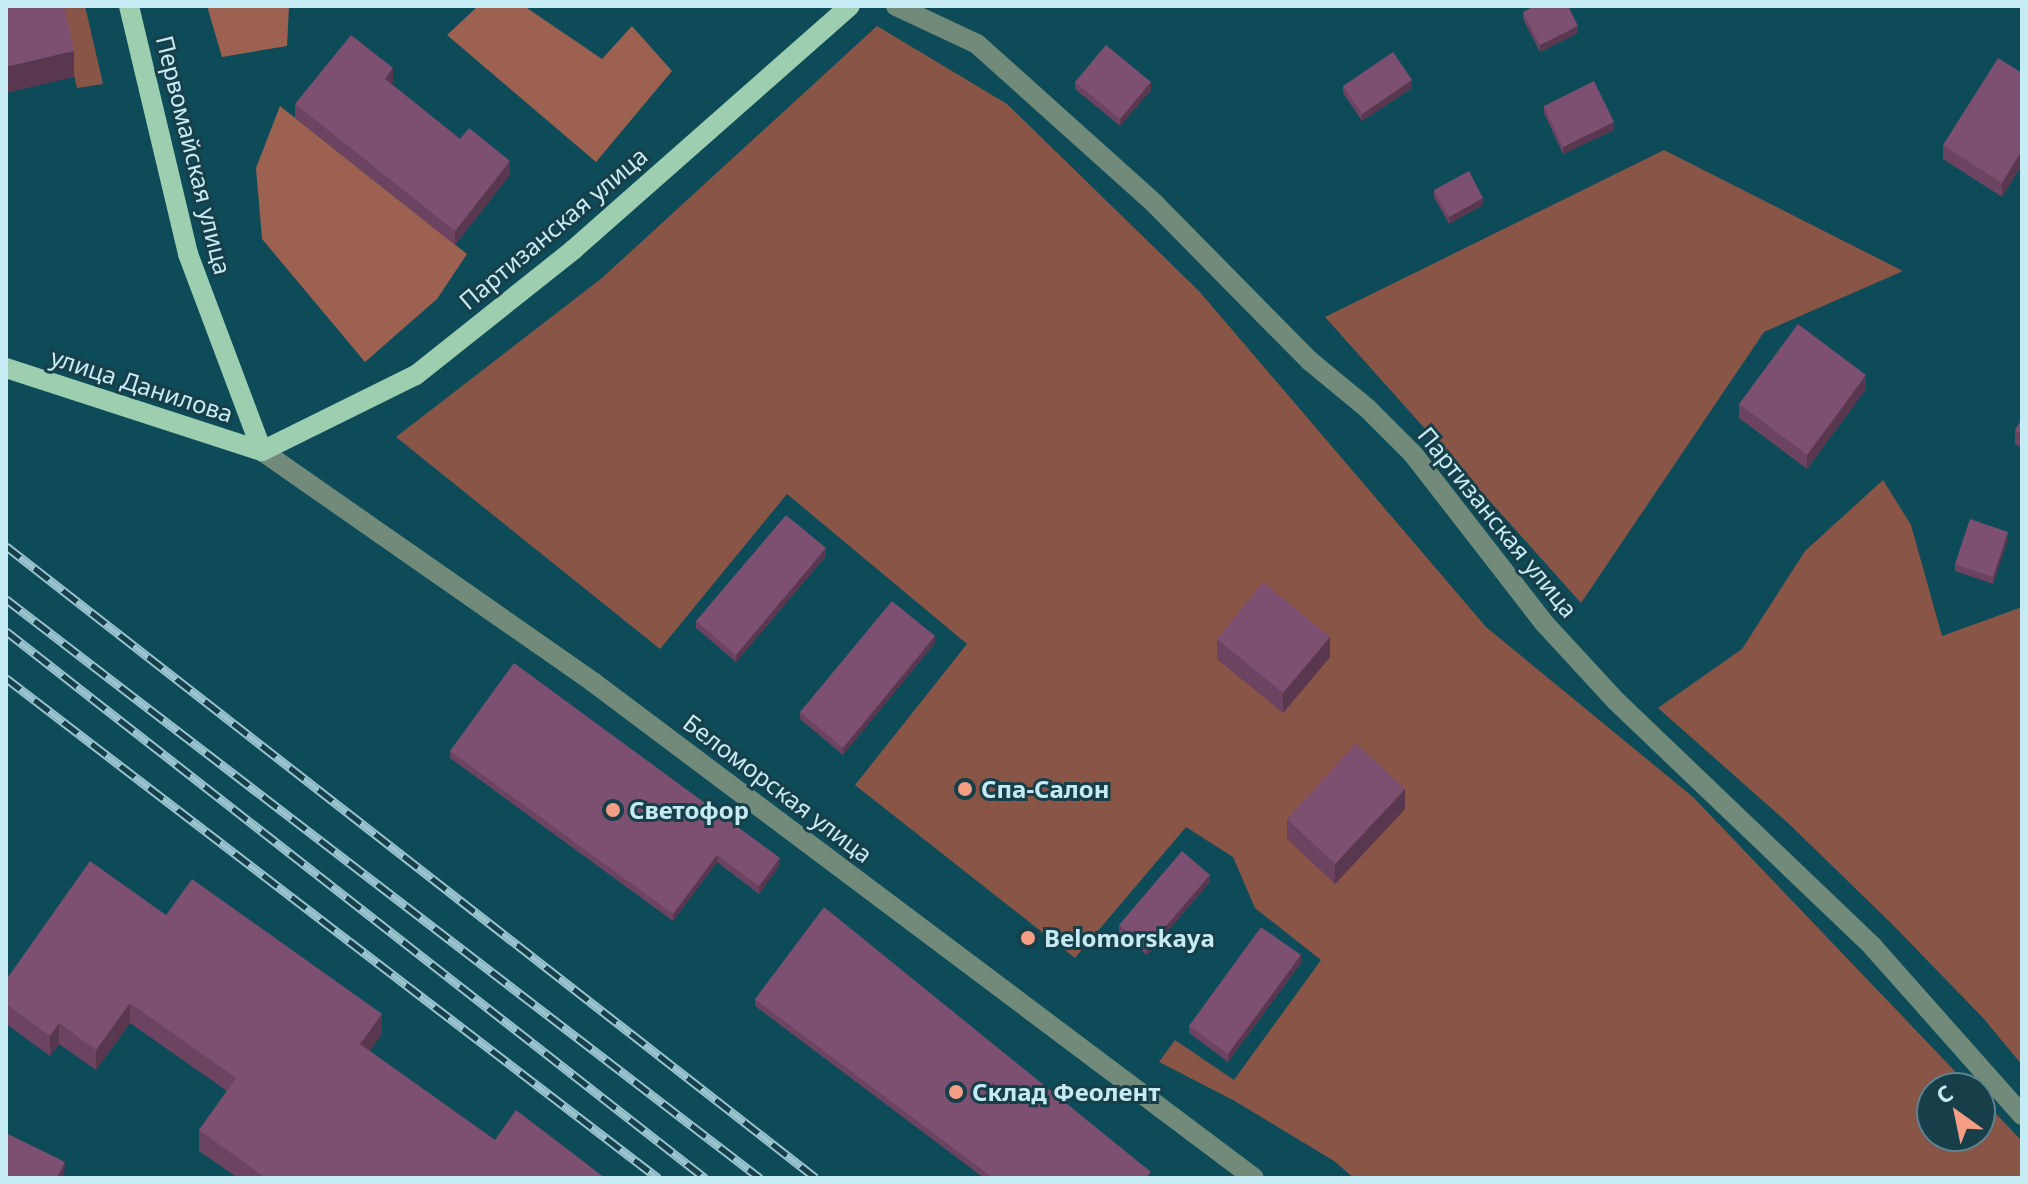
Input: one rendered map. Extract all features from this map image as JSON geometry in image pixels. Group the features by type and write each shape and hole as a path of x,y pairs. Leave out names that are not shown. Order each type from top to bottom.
{"main road":[{"name":"Первомайская улица","path":"129,6 188,254 262,451"},
{"name":"Партизанская улица","path":"262,451 416,375 573,250 850,6"},
{"name":"улица Данилова","path":"6,368 262,451"}],"street":[{"name":"Партизанская улица","path":"896,6 977,44 1154,203 1310,361 1368,409 1413,454 1545,624 1616,701 1873,947 2022,1115"},
{"name":"Беломорская улица","path":"262,451 593,682 1254,1178"}],"shaded area":[{"path":"58,6 85,6 103,84 77,88"},
{"path":"207,6 289,6 287,46 222,57"},
{"path":"478,6 524,6 602,59 632,26 672,71 596,162 447,35"},
{"path":"877,26 1007,104 1199,291 1486,627 1693,797 1956,1072 1916,1072 1916,1152 1996,1152 1996,1114 2022,1141 2022,1178 1354,1178 1334,1161 1233,1100 1159,1062 1175,1040 1234,1080 1321,960 1255,908 1233,857 1186,827 1075,958 855,785 967,644 787,494 660,649 396,437 602,278"},
{"path":"280,106 467,254 437,299 365,362 262,239 256,168"},
{"path":"1664,150 1903,271 1764,332 1581,603 1325,317"},
{"path":"1883,480 1911,525 1942,636 2022,607 2022,1065 1984,1019 1892,924 1788,823 1658,708 1742,649 1805,551"}],"building":[{"path":"6,6 64,6 74,51 6,67"},
{"path":"1535,6 1568,6 1578,26 1540,45 1523,12"},
{"path":"351,35 393,68 385,79 460,139 469,128 510,161 455,231 295,104"},
{"path":"1106,45 1151,82 1120,119 1075,82"},
{"path":"1393,52 1412,80 1362,114 1343,86"},
{"path":"1998,58 2022,73 2022,150 2002,183 1943,145"},
{"path":"1594,81 1614,122 1563,147 1544,106"},
{"path":"1469,171 1483,198 1449,217 1434,190"},
{"path":"1798,324 1866,375 1807,455 1739,404"},
{"path":"2022,419 2022,434 2015,430"},
{"path":"786,515 826,548 736,655 696,621"},
{"path":"1970,519 2008,532 1993,577 1955,564"},
{"path":"1263,582 1330,637 1283,693 1217,639"},
{"path":"892,601 935,636 843,748 800,712"},
{"name":"Светофор","path":"514,663 780,858 759,886 717,855 673,914 450,751"},
{"path":"1356,743 1405,789 1335,864 1287,819"},
{"path":"1182,851 1210,875 1147,948 1119,925"},
{"path":"90,861 166,915 192,879 382,1014 360,1044 495,1140 516,1110 605,1178 266,1178 199,1130 236,1078 130,1003 96,1050 59,1023 50,1036 6,1004 6,980"},
{"name":"Склад Феолент","path":"824,907 1151,1172 1146,1178 993,1178 755,999"},
{"path":"1261,927 1301,955 1228,1054 1189,1026"},
{"path":"6,1133 65,1162 57,1178 6,1178"}],"railway":[{"path":"6,546 816,1178"},
{"path":"6,599 760,1178"},
{"path":"6,631 705,1178"},
{"path":"6,678 658,1178"}],"place":[{"name":"Спа-Салон","path":"965,789"},
{"name":"Светофор","path":"613,810"},
{"name":"Belomorskaya","path":"1028,938"},
{"name":"Склад Феолент","path":"956,1092"}]}
